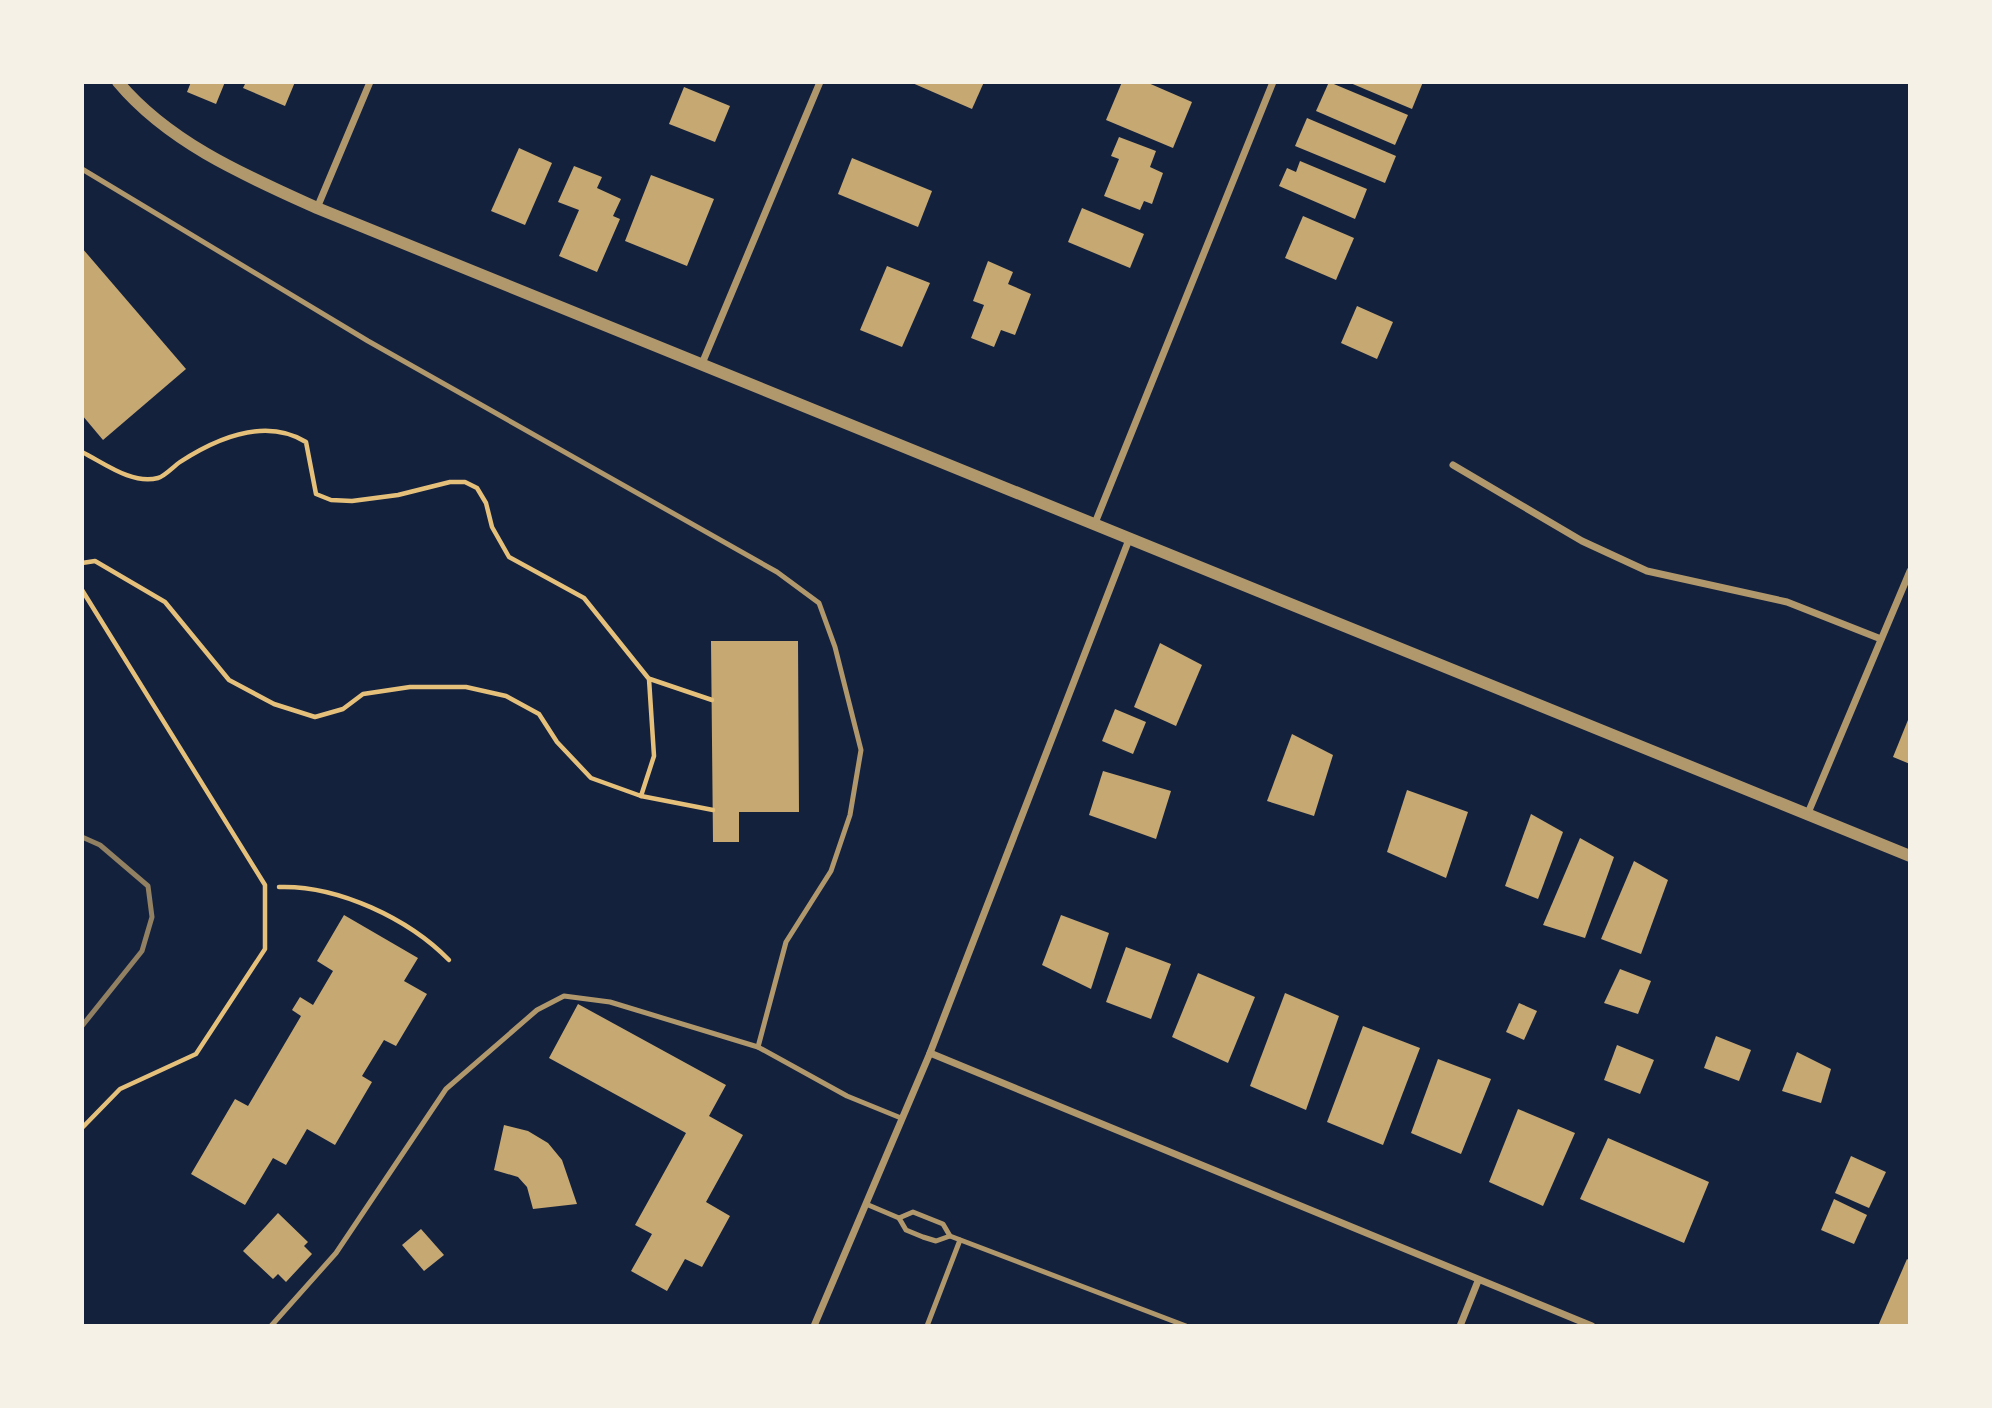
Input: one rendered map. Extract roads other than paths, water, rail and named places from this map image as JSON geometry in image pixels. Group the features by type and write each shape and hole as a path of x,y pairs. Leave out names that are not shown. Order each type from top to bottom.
{"street":[{"path":"118,82 176,134 234,171 317,208 1910,856"},
{"path":"317,208 370,82"},
{"path":"701,366 820,82"},
{"path":"1095,523 1273,82"},
{"path":"1454,465 1582,541 1647,571 1787,602 1881,639"},
{"path":"814,1326 930,1053 1130,537"},
{"path":"1808,813 1910,572"},
{"path":"930,1053 1592,1326"},
{"path":"1460,1326 1478,1281"}],"lane":[{"path":"82,169 368,341 777,572 819,603 835,647 861,750 850,815 831,871 786,942 758,1047"},
{"path":"271,1326 336,1254 446,1089 537,1010 564,996 610,1002 758,1047 847,1096 901,1118"},
{"path":"866,1204 899,1218 906,1230 923,1237 936,1241 950,1236"},
{"path":"899,1218 913,1212 943,1224 950,1236 1186,1326"},
{"path":"927,1326 960,1240"}],"railway":[{"path":"82,837 100,845 148,886 152,917 142,951 82,1026"}]}
